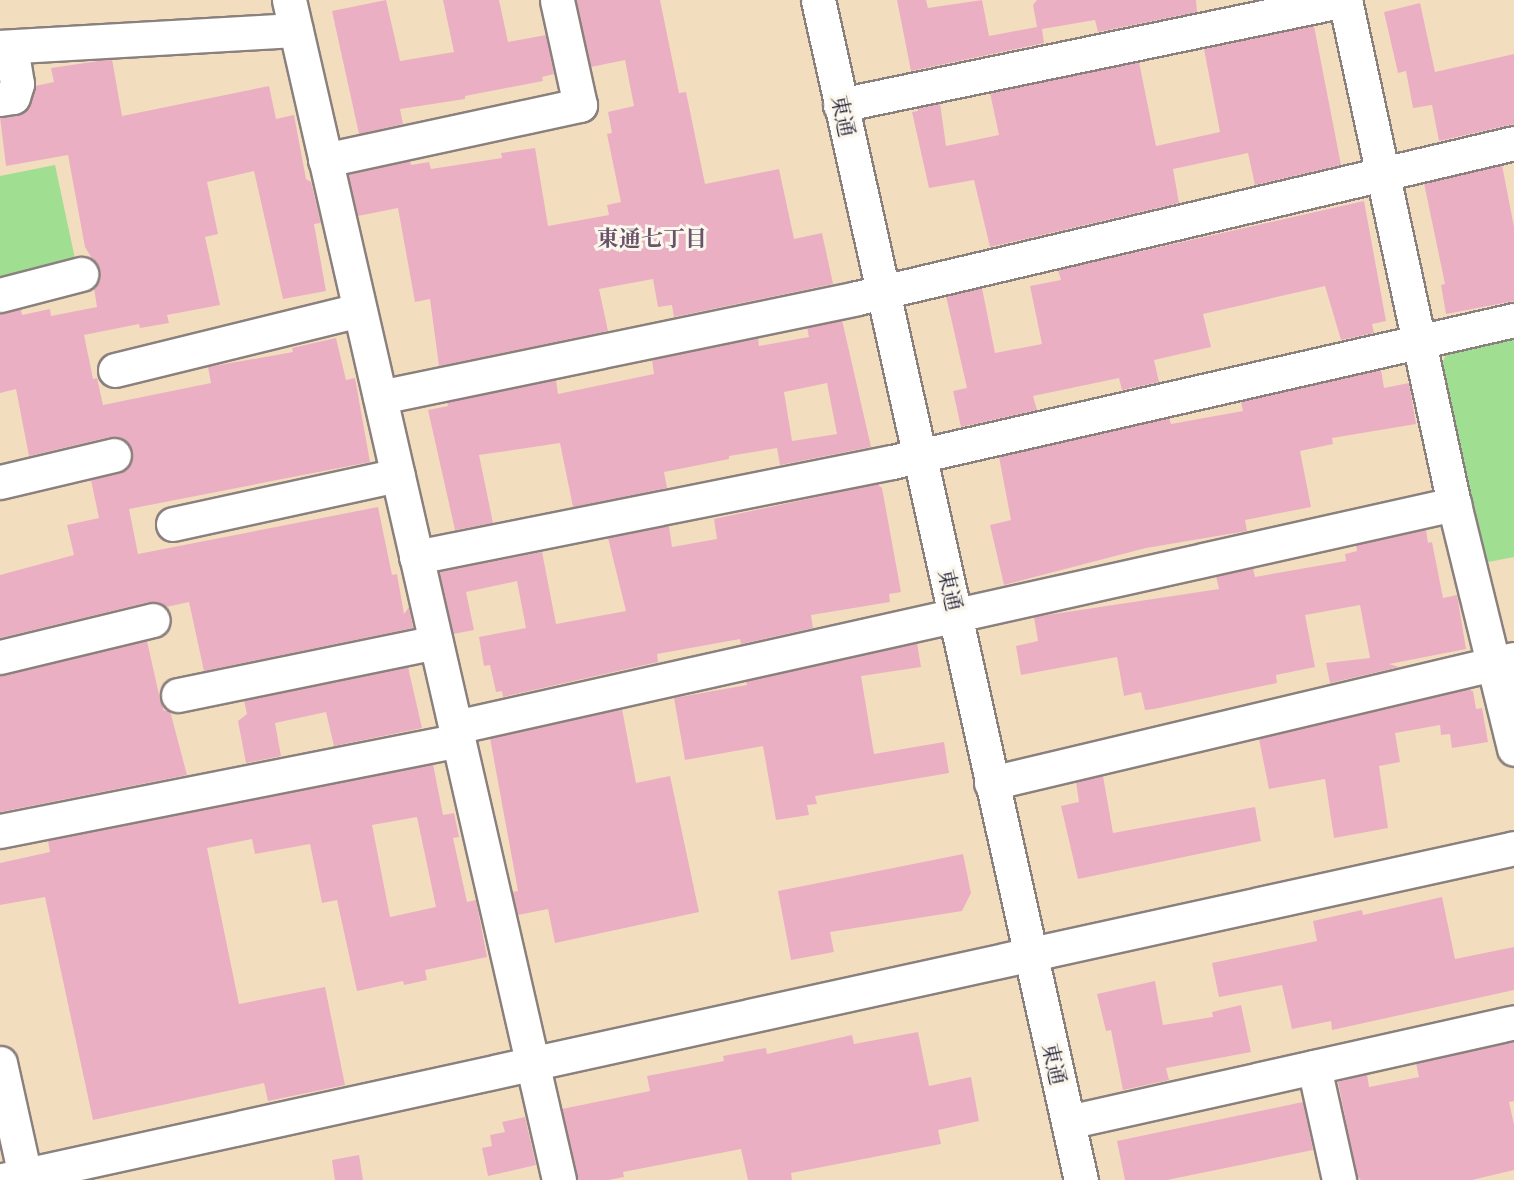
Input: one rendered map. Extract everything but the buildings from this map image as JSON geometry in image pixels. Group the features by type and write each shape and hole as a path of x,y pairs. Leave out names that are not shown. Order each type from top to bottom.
{"street":[{"path":"325,160 580,105 557,0"},
{"name":"東通","path":"818,0 1081,1180"},
{"path":"840,105 1345,0 1454,504 1505,661 1514,749"},
{"path":"0,99 13,97 17,84 7,56 292,15 559,1180"},
{"path":"380,398 882,292 1514,143"},
{"path":"0,295 81,274"},
{"path":"115,370 359,310"},
{"path":"417,557 918,456 1514,320"},
{"path":"0,482 114,455"},
{"path":"173,524 398,475"},
{"path":"0,831 457,733 1454,504"},
{"path":"0,657 153,620"},
{"path":"178,694 436,642"},
{"path":"991,783 1505,661"},
{"path":"0,1063 18,1178 532,1062 1514,848"},
{"path":"1068,1122 1514,1022"},
{"path":"1314,1067 1339,1180"}],"green space":[{"path":"55,165 77,268 0,285 0,176"},
{"path":"1514,335 1514,557 1483,563 1441,366 1448,350"}],"district":[{"name":"東通七丁目","path":"652,239"}]}
